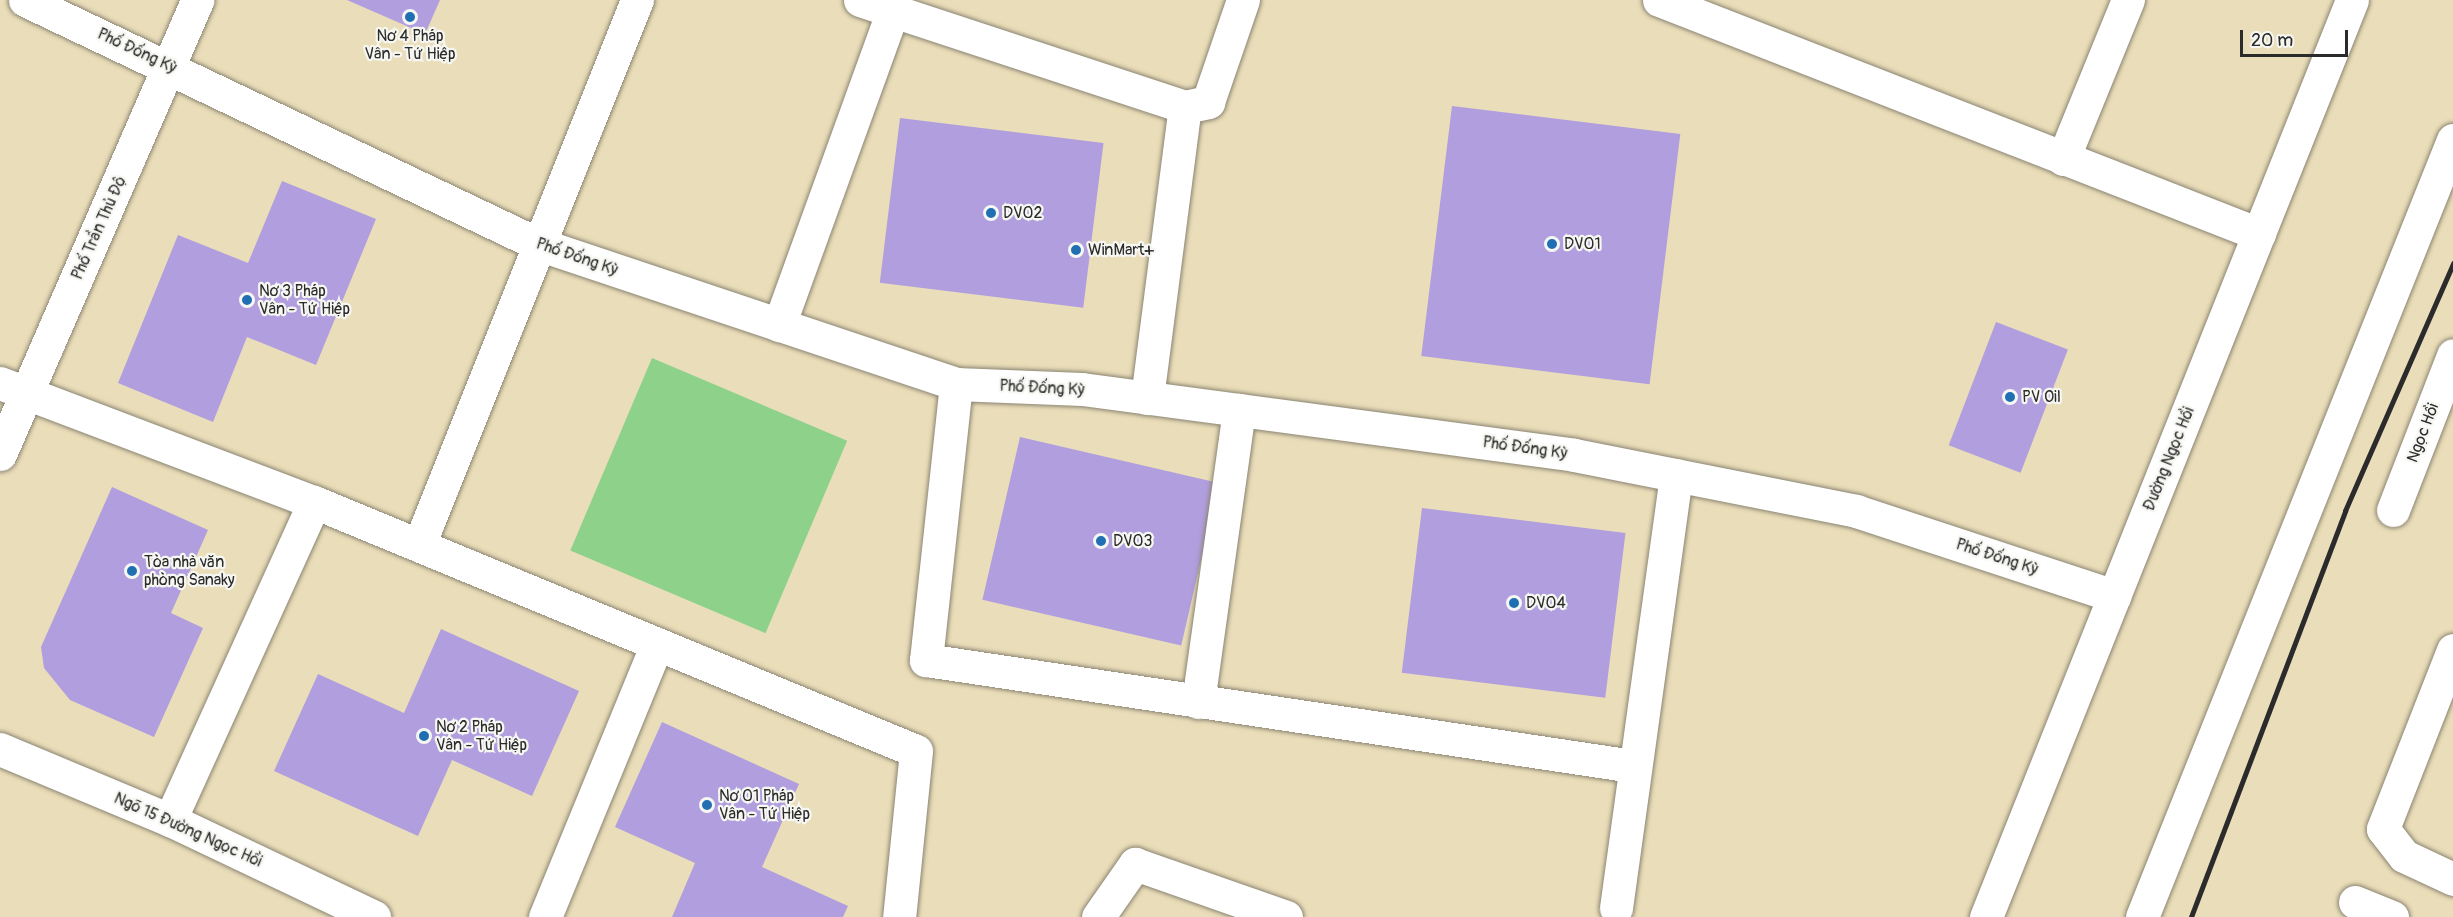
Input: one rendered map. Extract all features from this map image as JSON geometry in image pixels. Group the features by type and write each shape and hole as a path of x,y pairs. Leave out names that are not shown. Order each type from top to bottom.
{"main road":[{"name":"Phố Đống Kỳ","path":"25,0 170,66 538,244 956,384 1147,398 1574,455 1856,510 2114,596"},
{"name":"Phố Trần Thủ Độ","path":"0,454 14,387 170,66 197,0"},
{"path":"419,545 637,0"},
{"path":"860,0 892,13 1185,107 1208,102 1243,0"},
{"path":"1659,0 2259,234"},
{"path":"2063,159 2128,0"},
{"name":"Đường Ngọc Hồi","path":"1986,917 2352,0"},
{"path":"779,325 892,13"},
{"path":"1147,398 1185,107"},
{"path":"2142,917 2453,140"},
{"name":"Ngọc Hồi","path":"2393,510 2453,355"},
{"path":"956,384 926,660 1634,766"},
{"path":"14,387 314,502 916,752 899,917"},
{"path":"1198,702 1239,410"},
{"path":"1616,908 1676,475"},
{"path":"170,820 314,502"},
{"path":"545,917 657,644"},
{"path":"2453,650 2445,694 2383,829 2404,856 2453,879"},
{"name":"Ngõ 15 Đường Ngọc Hồi","path":"0,749 170,820 374,917"},
{"path":"1098,917 1136,864 1286,917"},
{"path":"2355,902 2392,917"}],"green space":[{"path":"652,358 847,441 765,633 570,550"}],"building":[{"name":"Nơ 4 Pháp Vân - Tứ Hiệp","path":"347,0 440,0 425,34"},
{"name":"DV01","path":"1452,106 1680,134 1650,384 1421,356"},
{"name":"DV02","path":"900,118 1103,143 1083,308 880,283"},
{"name":"Nơ 3 Pháp Vân - Tứ Hiệp","path":"282,181 376,219 316,365 247,337 213,422 118,383 178,235 248,263"},
{"name":"PV Oil","path":"1996,322 2068,350 2021,473 1949,445"},
{"name":"DV03","path":"1020,437 1219,483 1181,646 982,600"},
{"name":"Tòa nhà văn phòng Sanaky","path":"112,487 208,530 171,613 203,628 154,737 70,700 44,668 41,647"},
{"name":"DV04","path":"1422,508 1625,533 1605,698 1402,673"},
{"name":"Nơ 2 Pháp Vân - Tứ Hiệp","path":"441,629 579,691 532,796 452,760 418,836 274,771 318,674 404,713"},
{"name":"Nơ 01 Pháp Vân - Tứ Hiệp","path":"662,722 799,784 762,867 848,906 843,917 672,917 695,863 615,827"}],"railway":[{"path":"2191,917 2345,511 2453,264"}],"place":[{"name":"Nơ 4 Pháp Vân - Tứ Hiệp","path":"410,17"},
{"name":"DV02","path":"991,213"},
{"name":"DV01","path":"1552,244"},
{"name":"WinMart+","path":"1076,250"},
{"name":"Nơ 3 Pháp Vân - Tứ Hiệp","path":"247,300"},
{"name":"PV Oil","path":"2010,397"},
{"name":"DV03","path":"1101,541"},
{"name":"Tòa nhà văn phòng Sanaky","path":"132,571"},
{"name":"DV04","path":"1514,603"},
{"name":"Nơ 2 Pháp Vân - Tứ Hiệp","path":"424,736"},
{"name":"Nơ 01 Pháp Vân - Tứ Hiệp","path":"707,805"}]}
